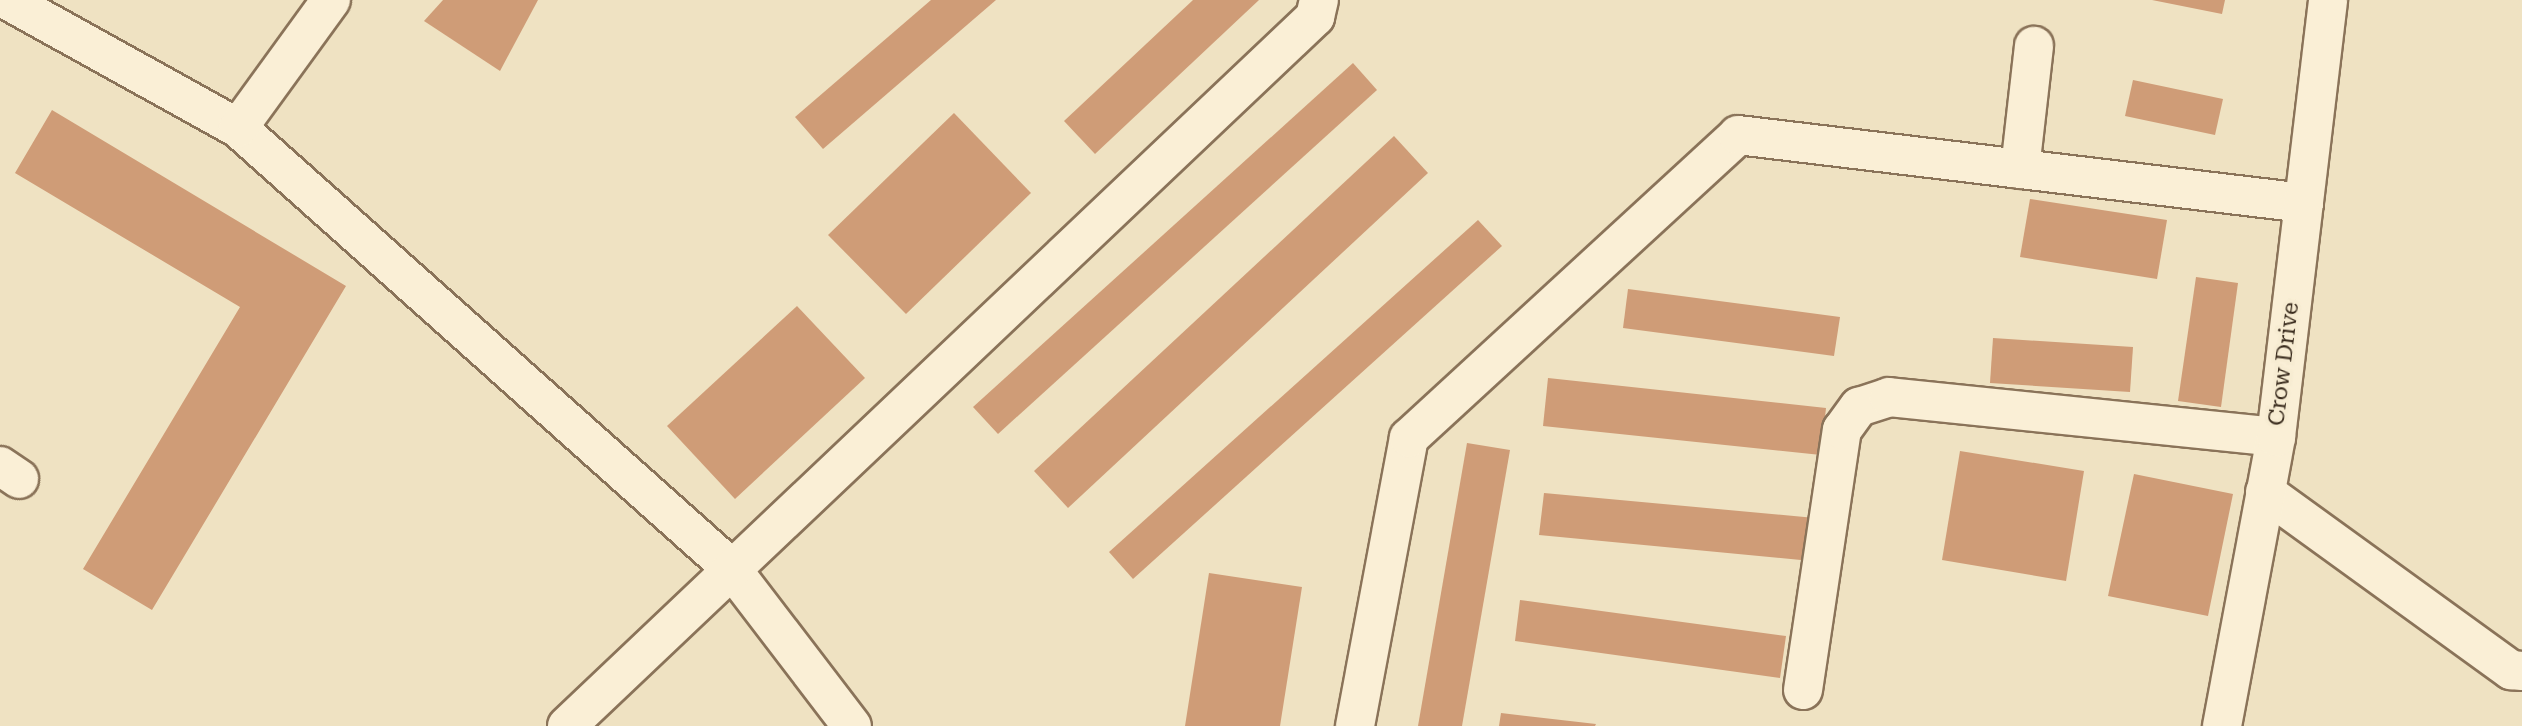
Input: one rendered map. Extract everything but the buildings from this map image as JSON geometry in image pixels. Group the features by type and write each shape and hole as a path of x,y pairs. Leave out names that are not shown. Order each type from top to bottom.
{"lane":[{"path":"238,128 331,0"},
{"path":"567,726 1315,18 1319,0"},
{"name":"Crow Drive","path":"2222,726 2276,437 2328,0"},
{"path":"3,6 238,128 731,568 852,726"},
{"path":"2020,169 2034,46"},
{"path":"1355,726 1409,438 1738,135 2304,203"},
{"path":"1803,690 1842,430 1858,407 1889,397 2276,437"},
{"path":"2265,492 2511,670 2522,671"}]}
